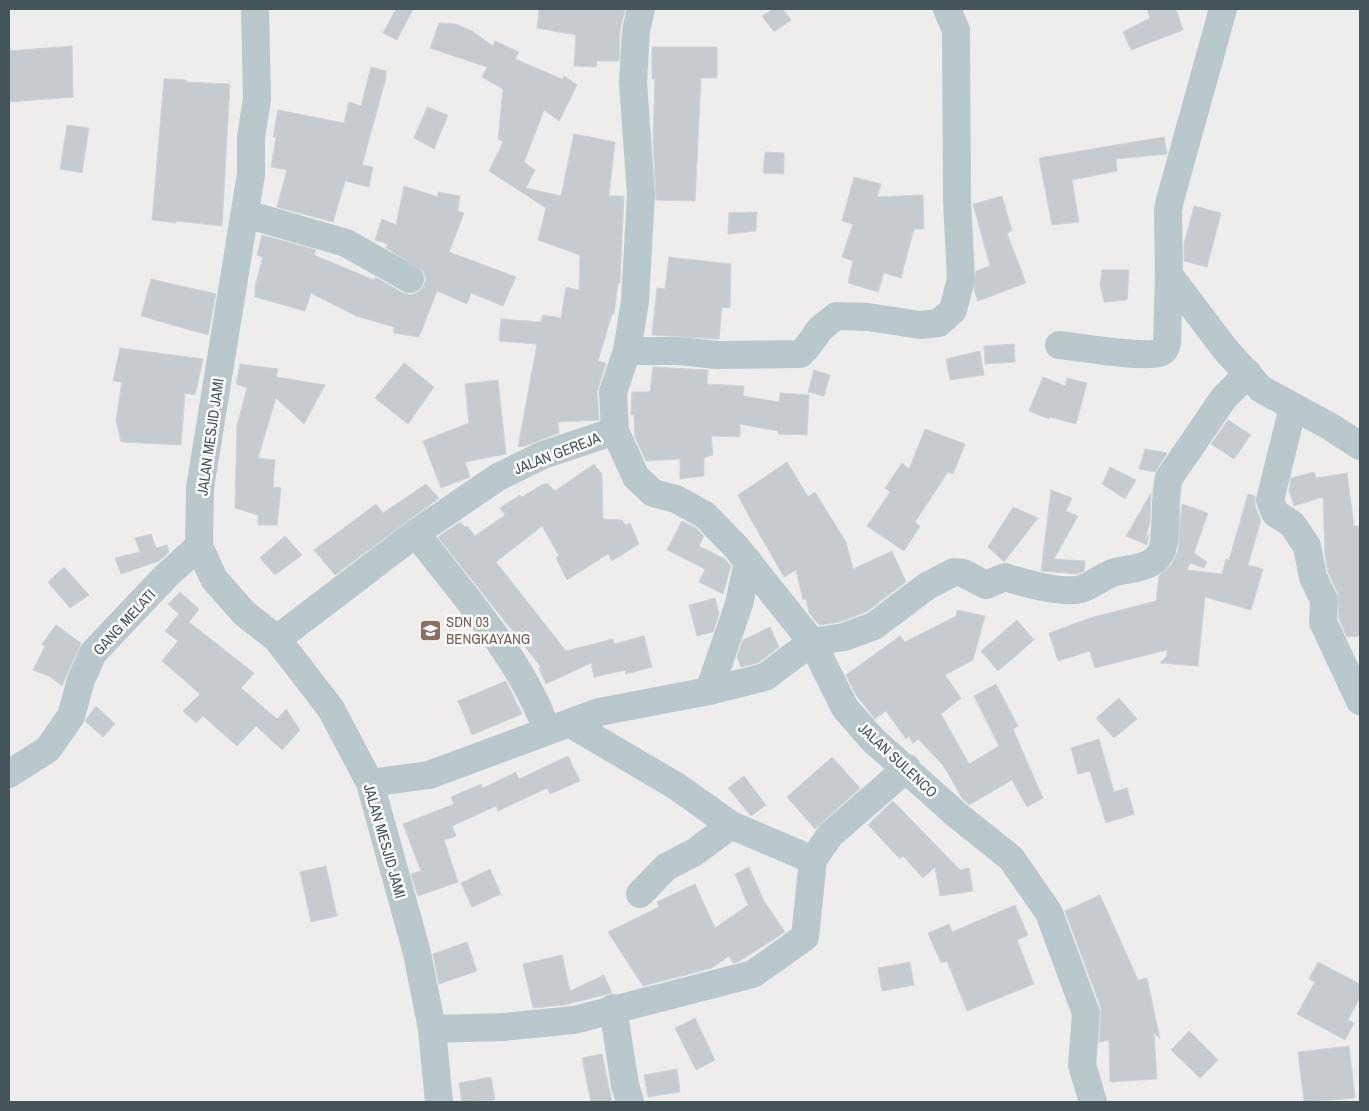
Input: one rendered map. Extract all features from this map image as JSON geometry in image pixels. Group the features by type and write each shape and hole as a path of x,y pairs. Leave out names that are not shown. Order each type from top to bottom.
{"street":[{"name":"JALAN MESJID JAMI","path":"254,9 257,99 251,137 251,174 200,488 199,546 214,579 244,613 277,640 331,709 370,783 417,953 432,1029 439,1102"},
{"name":"JALAN GEREJA","path":"277,640 416,533 498,477 543,455 615,431 614,392 627,351 635,301 641,195 633,82 636,30 641,9"},
{"path":"627,351 678,351 717,355 800,354 820,329 836,316 920,325 939,323 952,310 961,279 957,200 956,30 947,9"},
{"path":"1058,345 1146,354 1160,353 1166,348 1170,200 1223,9"},
{"path":"246,214 346,243 410,279"},
{"path":"1169,276 1225,349 1261,389 1331,427 1360,446"},
{"path":"370,783 429,775 599,712 709,691 765,677 812,642 844,637 874,626 926,586 954,572 986,585 1005,577 1020,582 1079,590 1113,573 1150,564 1161,553 1167,512 1165,491 1169,478 1223,399 1248,373"},
{"path":"1293,407 1270,500 1275,513 1292,524 1307,546 1313,578 1324,600 1323,622 1360,701"},
{"name":"JALAN SULENCO","path":"615,431 636,477 653,493 676,499 705,515 748,561 812,642 845,708 873,740 907,768 957,815 1011,858 1049,913 1086,1013 1082,1065 1093,1102"},
{"path":"416,533 504,649 538,706 558,727 676,786 732,825 813,860"},
{"name":"GANG MELATI","path":"9,774 48,749 70,716 81,680 93,653 166,576 199,546"},
{"path":"709,691 739,604 748,561"},
{"path":"432,1029 503,1027 574,1020 613,1008 672,996 752,974 805,937 813,860 830,835 907,768"},
{"path":"640,894 666,867 695,852 732,825"},
{"path":"613,1008 625,1085 630,1102"}],"building":[{"path":"396,9 413,9 397,40 383,33"},
{"path":"539,9 625,10 620,30 619,61 597,61 596,67 574,66 576,35 537,28"},
{"path":"773,9 783,9 791,20 774,32 762,16"},
{"path":"1147,9 1176,9 1183,30 1131,50 1123,32 1150,18"},
{"path":"439,23 456,24 472,31 493,46 495,41 519,52 515,59 562,79 564,76 577,85 559,121 544,110 524,162 535,170 526,188 561,196 574,134 615,142 609,196 624,196 620,283 618,283 614,314 612,314 598,361 606,363 597,392 599,420 558,422 559,433 525,446 518,447 537,344 499,341 501,319 541,322 543,315 561,318 566,287 579,290 580,255 538,240 546,208 489,171 503,142 498,139 503,89 482,77 487,67 430,48"},
{"path":"72,46 73,97 9,102 9,51"},
{"path":"652,47 717,47 717,78 701,78 695,201 656,200 653,140 655,79 652,79"},
{"path":"371,67 386,71 386,78 362,165 373,167 369,187 345,181 333,222 277,207 287,170 271,167 276,137 273,137 278,110 344,123 349,102 361,106"},
{"path":"164,79 230,84 222,226 152,220"},
{"path":"427,107 448,115 434,149 414,138"},
{"path":"67,125 89,128 82,173 60,169"},
{"path":"1164,137 1167,154 1116,159 1117,171 1072,180 1079,222 1052,225 1039,158"},
{"path":"765,152 784,153 784,174 763,173"},
{"path":"854,177 881,184 877,197 923,195 924,229 914,229 901,278 884,273 878,292 848,283 853,261 842,257 853,224 842,221"},
{"path":"404,186 438,197 438,192 460,196 458,211 464,213 449,252 516,277 503,306 471,293 467,304 437,291 419,337 394,333 394,327 356,316 311,293 305,311 255,297 255,286 263,257 257,255 262,235 316,250 314,255 374,280 375,277 403,293 411,295 418,292 423,287 426,279 423,271 386,248 388,244 375,240 382,219 396,225"},
{"path":"1002,196 1012,231 1007,233 1026,283 978,301 974,290 976,271 990,266 973,204"},
{"path":"1194,206 1221,213 1207,267 1184,261 1184,244"},
{"path":"757,212 756,231 728,234 729,213"},
{"path":"669,257 731,264 730,308 722,307 719,339 652,335 657,288 665,289"},
{"path":"1102,270 1129,270 1127,300 1104,302 1100,285"},
{"path":"151,279 216,294 208,335 141,316"},
{"path":"1014,344 1015,362 985,364 984,346"},
{"path":"120,348 203,359 195,395 185,393 181,445 121,442 116,420 122,382 113,381"},
{"path":"980,351 984,375 950,380 946,359"},
{"path":"404,363 434,387 408,424 375,398"},
{"path":"240,364 278,369 276,377 325,385 304,424 276,398 258,458 275,460 273,487 281,488 277,525 258,525 258,515 235,508 237,426 247,388 236,384"},
{"path":"653,367 708,370 707,384 744,386 743,396 779,402 780,393 809,395 807,435 778,434 778,431 740,424 740,437 711,436 713,455 704,458 704,476 680,479 680,459 646,461 635,437 634,415 631,415 632,392 650,392"},
{"path":"814,370 830,375 824,396 808,392"},
{"path":"1043,377 1065,386 1067,378 1087,383 1076,424 1050,417 1049,419 1029,411"},
{"path":"498,380 506,454 465,462 470,477 441,488 423,441 469,423 465,384"},
{"path":"1228,420 1251,435 1234,459 1211,444"},
{"path":"925,429 965,444 953,474 948,472 915,522 920,526 904,551 867,526 890,492 885,488 902,463 909,469"},
{"path":"1145,449 1167,453 1155,472 1139,469"},
{"path":"787,462 808,497 815,492 846,542 853,569 892,551 906,582 866,612 840,622 819,625 809,613 806,599 803,600 796,570 784,577 749,516 738,495"},
{"path":"594,464 602,474 603,519 622,520 625,525 630,523 639,544 612,561 608,554 567,580 556,558 559,556 542,526 496,562 566,651 613,639 614,644 644,636 652,667 626,674 625,670 594,677 591,663 546,684 539,668 541,667 438,537 460,522 465,527 467,526 475,536 505,515 500,508 520,495 522,497 543,484 548,484 555,491"},
{"path":"1110,467 1136,480 1125,499 1102,484"},
{"path":"1314,472 1316,478 1347,473 1354,526 1360,526 1360,636 1347,637 1339,619 1338,594 1328,572 1325,556 1323,497 1294,506 1289,490 1291,478"},
{"path":"426,484 439,498 335,575 314,550 376,504 383,513"},
{"path":"1051,490 1072,498 1066,511 1078,516 1054,559 1085,561 1084,571 1077,574 1041,571"},
{"path":"1151,493 1150,522 1145,540 1149,534 1147,545 1126,536"},
{"path":"1248,494 1255,496 1255,506 1261,520 1248,565 1263,569 1251,610 1205,597 1198,666 1160,663 1167,656 1167,650 1095,668 1090,651 1058,661 1049,633 1090,618 1156,601 1159,576 1172,564 1178,550 1182,504 1208,513 1194,553 1207,562 1204,568 1190,563 1187,570 1222,574 1226,559 1229,560"},
{"path":"1013,507 1038,518 1004,562 988,547"},
{"path":"682,521 696,528 704,536 699,546 725,559 731,566 723,594 699,582 705,569 667,550"},
{"path":"151,534 156,548 167,545 169,552 159,561 121,574 115,558 140,552 135,538"},
{"path":"285,536 302,555 275,575 260,558"},
{"path":"64,567 89,595 70,608 48,582"},
{"path":"180,592 199,609 189,622 254,673 241,688 277,719 286,709 300,730 282,750 256,726 237,746 203,716 196,723 183,711 200,694 162,661 178,641 165,631 179,614 168,604"},
{"path":"715,598 719,614 713,632 697,636 689,605"},
{"path":"957,610 985,616 973,660 945,675 961,698 941,714 969,764 999,746 974,696 996,684 1018,726 1013,729 1043,798 1027,807 1012,780 969,805 962,798 943,765 918,739 913,744 909,736 906,739 886,711 875,719 856,695 846,675 900,636 905,642 956,616"},
{"path":"1017,620 1034,640 998,671 981,651"},
{"path":"56,625 81,643 62,686 49,676 33,670 45,646 42,644"},
{"path":"770,627 779,647 758,663 741,667 737,657 743,640"},
{"path":"506,681 522,714 472,735 458,701"},
{"path":"1119,698 1137,719 1114,738 1096,718"},
{"path":"96,706 115,724 103,737 85,721"},
{"path":"1099,739 1114,792 1127,788 1134,814 1106,823 1090,771 1078,774 1071,748"},
{"path":"568,756 580,781 550,794 547,788 498,811 496,806 452,826 456,836 444,840 458,882 418,896 411,874 421,871 403,824 454,804 451,797 481,784 483,788 516,772 519,779"},
{"path":"832,757 860,788 815,829 787,797"},
{"path":"744,776 766,805 751,816 728,788"},
{"path":"893,801 960,870 969,868 973,891 940,896 935,867 923,878 903,856 900,859 868,825"},
{"path":"326,866 337,916 311,922 300,872"},
{"path":"749,867 764,901 785,932 738,962 733,963 729,956 712,968 643,986 608,932 659,907 657,902 695,884 715,928 748,905 735,874"},
{"path":"490,869 501,894 472,907 461,883"},
{"path":"1100,895 1138,980 1147,978 1160,1039 1154,1033 1157,1079 1110,1082 1109,1040 1099,1042 1101,1008 1065,911"},
{"path":"1015,905 1028,935 1017,940 1034,984 967,1011 947,961 941,963 928,933 949,924 952,932"},
{"path":"467,942 477,971 439,984 433,954"},
{"path":"562,955 570,991 604,975 612,993 564,1005 533,1008 523,964"},
{"path":"910,962 914,985 882,991 878,968"},
{"path":"1318,962 1360,984 1360,997 1348,1020 1354,1023 1345,1040 1297,1014 1315,982 1309,979"},
{"path":"695,1018 715,1060 696,1070 675,1028"},
{"path":"1189,1031 1218,1060 1200,1078 1171,1050"},
{"path":"1349,1046 1355,1098 1304,1102 1298,1052"},
{"path":"602,1054 612,1102 591,1102 582,1058"},
{"path":"677,1069 680,1092 648,1097 644,1075"},
{"path":"491,1077 495,1100 462,1102 459,1083"}],"place":[{"name":"SDN 03 BENGKAYANG","path":"430,630"}]}
